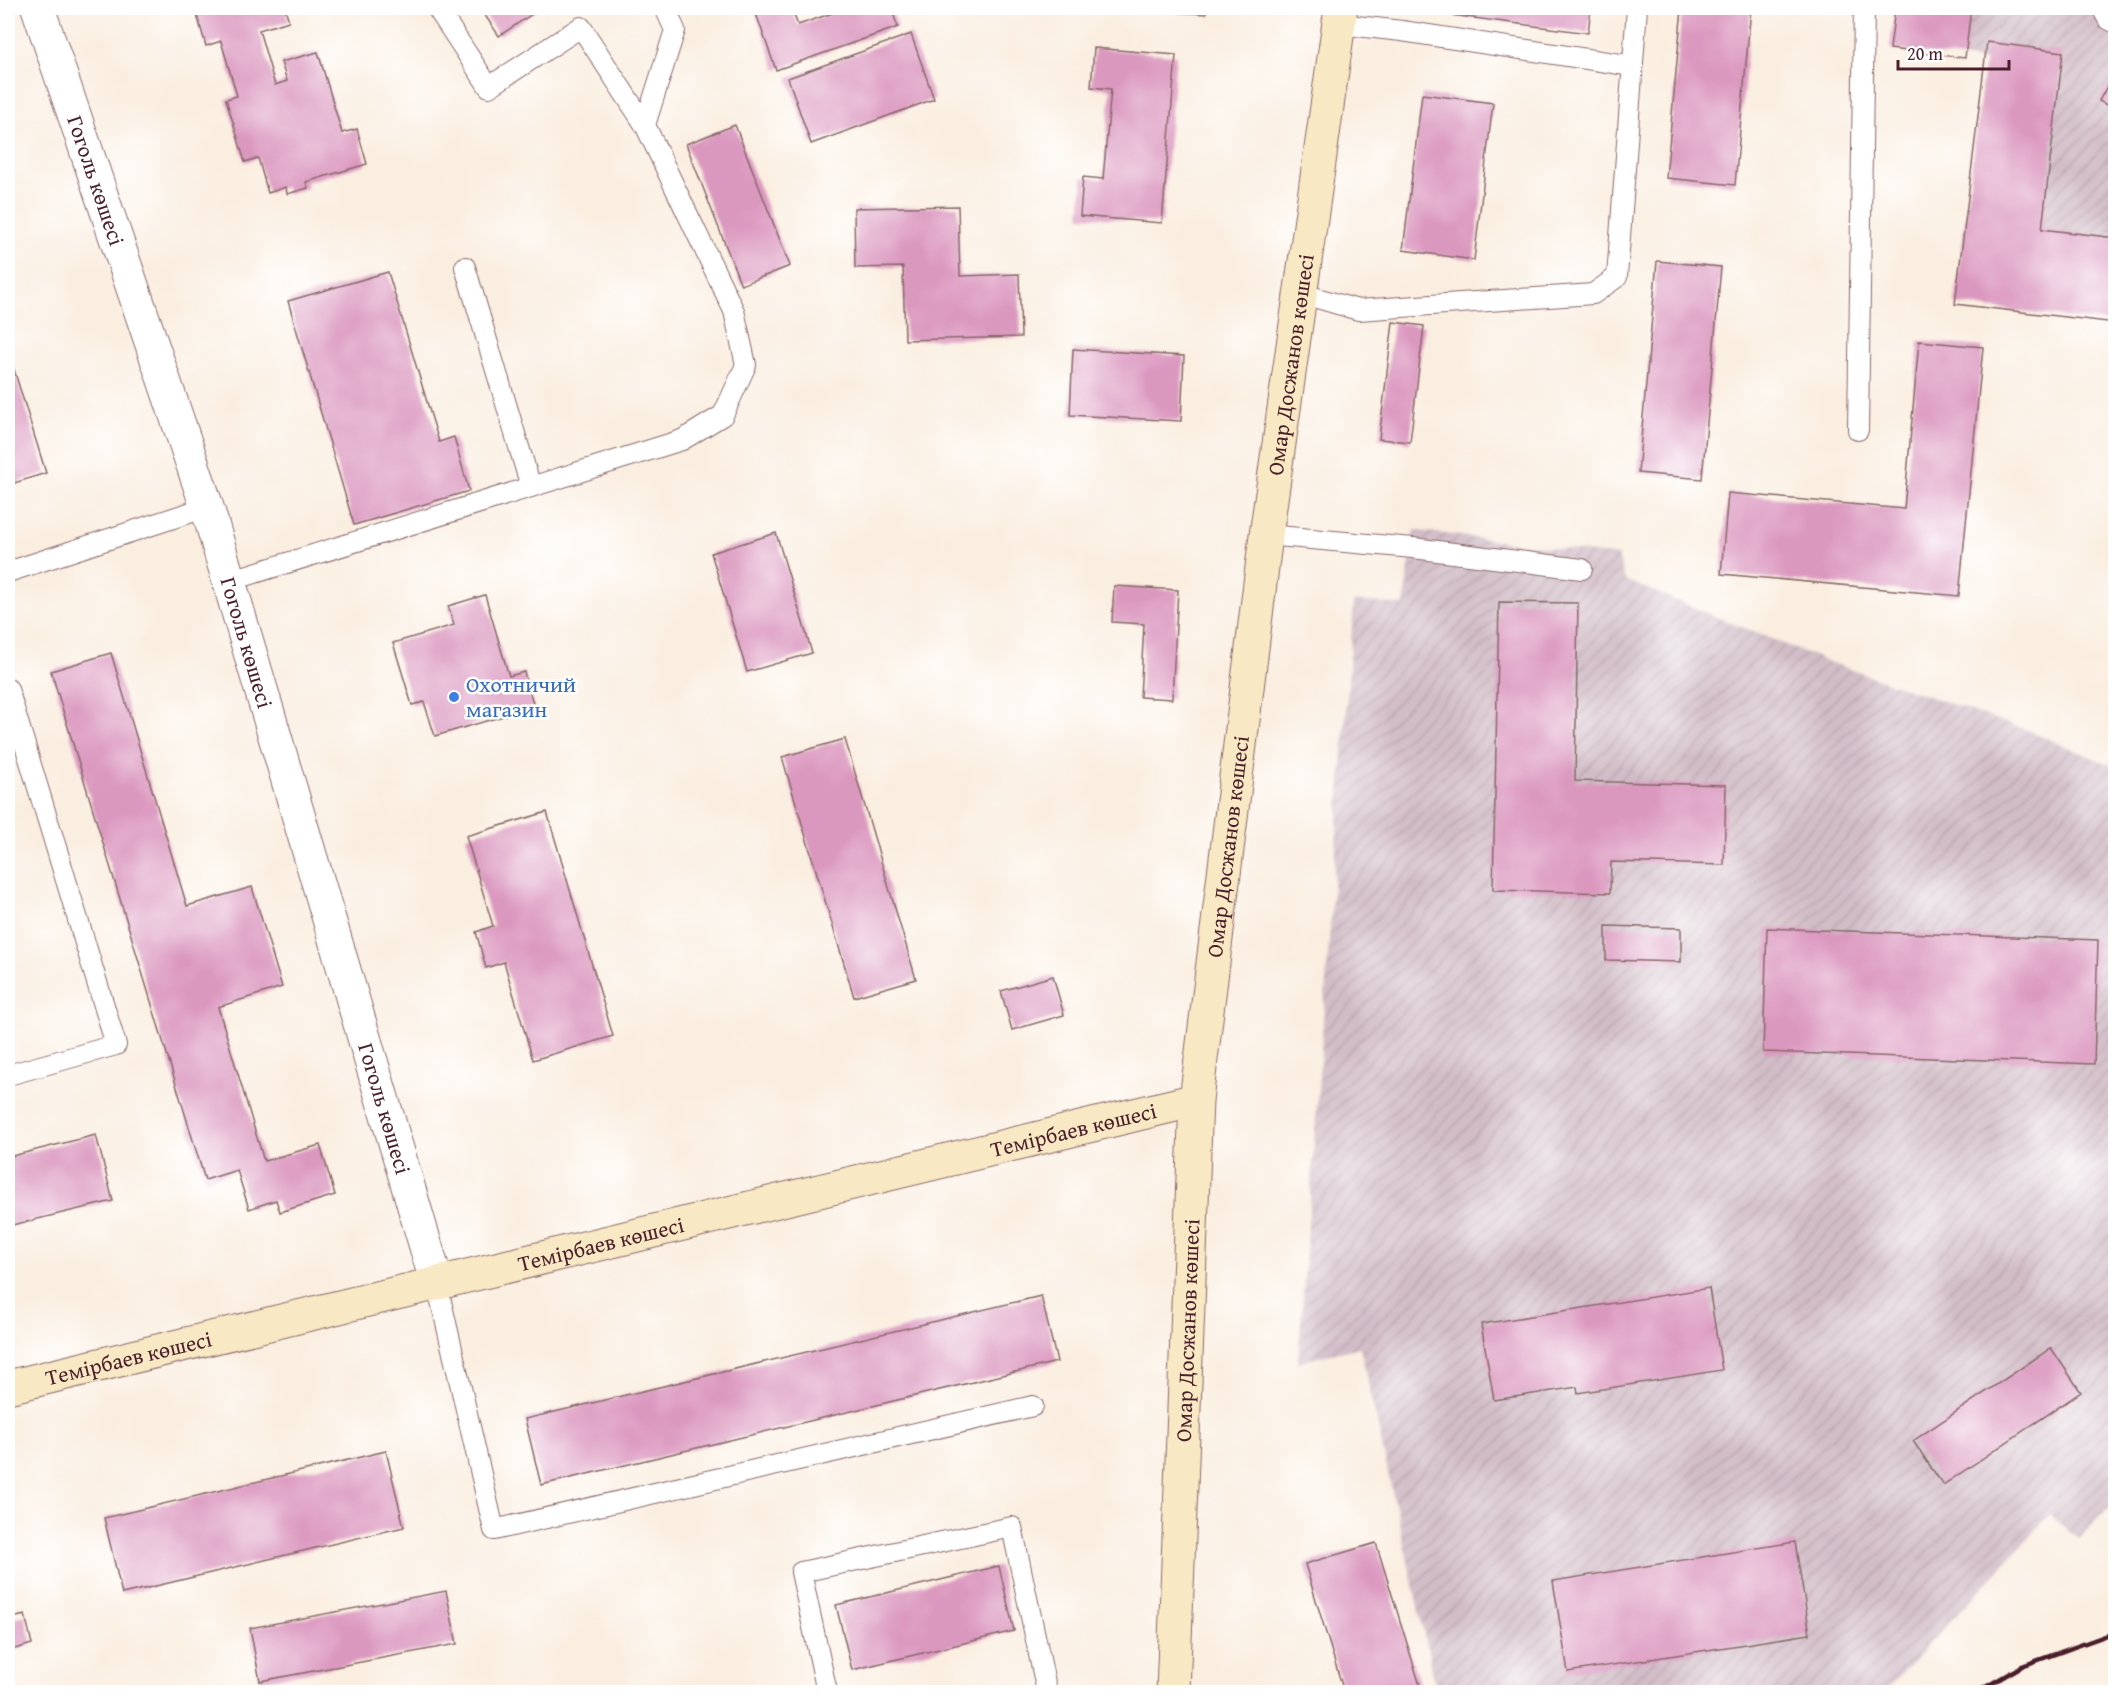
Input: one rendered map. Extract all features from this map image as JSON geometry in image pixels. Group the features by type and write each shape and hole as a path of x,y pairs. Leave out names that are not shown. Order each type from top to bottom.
{"street":[{"name":"Гоголь көшесі","path":"38,8 207,507 436,1284"},
{"name":"Омар Досжанов көшесі","path":"1169,1692 1196,1100 1266,535 1340,16"},
{"name":"Темірбаев көшесі","path":"8,1387 1196,1100"}],"lane":[{"path":"229,581 682,440 723,416 746,365 734,311 645,125 580,27 489,87 437,8"},
{"path":"645,125 675,30 665,8"},
{"path":"1300,293 1358,310 1593,294 1617,277 1637,8"},
{"path":"1858,430 1864,8"},
{"path":"2102,8 2108,19 2115,23"},
{"path":"1340,16 1402,30 1633,66"},
{"path":"465,267 531,487"},
{"path":"8,572 207,507"},
{"path":"1266,535 1413,548 1582,569"},
{"path":"8,689 116,1045 8,1075"},
{"path":"436,1284 494,1530 1033,1406"},
{"path":"826,1692 801,1572 1012,1527 1047,1692"}],"shaded area":[{"path":"1895,8 2115,8 2115,323 1955,304 1985,61 1890,49"},
{"path":"1414,530 1618,556 1625,580 1829,662 2027,730 2115,767 2115,1502 2078,1539 2050,1515 1884,1692 1437,1692 1360,1347 1298,1362 1354,601 1404,605"}],"building":[{"path":"195,8 285,8 289,21 259,30 275,85 287,81 281,62 318,52 342,133 357,129 367,164 306,182 308,188 287,194 286,187 268,193 258,158 245,162 226,99 237,96 221,41 206,46"},
{"path":"480,8 541,8 499,36"},
{"path":"754,8 791,8 798,25 847,8 891,8 898,27 776,70"},
{"path":"1126,8 1207,8 1206,14"},
{"path":"1437,8 1591,8 1588,33 1436,13"},
{"path":"1682,8 1751,8 1735,185 1666,178"},
{"path":"1895,8 1971,8 1965,58 1890,49"},
{"path":"911,34 934,99 811,144 788,78"},
{"path":"1987,42 2063,52 2042,229 2116,238 2116,323 1955,304"},
{"path":"1094,48 1176,55 1162,223 1080,216 1083,177 1103,179 1111,89 1091,87"},
{"path":"2111,79 2116,82 2116,110 2099,101"},
{"path":"1422,94 1493,103 1474,260 1403,250"},
{"path":"735,125 790,266 741,285 686,144"},
{"path":"958,206 960,276 1019,274 1021,337 905,340 903,267 855,268 854,208"},
{"path":"1657,261 1721,267 1702,479 1638,473"},
{"path":"388,272 439,442 454,437 469,491 354,525 288,301"},
{"path":"1393,322 1424,326 1410,442 1379,439"},
{"path":"1919,341 1983,347 1959,596 1721,574 1728,493 1904,509"},
{"path":"1073,349 1184,356 1181,421 1070,415"},
{"path":"8,350 46,473 8,485"},
{"path":"776,533 812,653 747,672 711,553"},
{"path":"1114,586 1178,590 1172,699 1140,697 1144,624 1112,622"},
{"path":"485,595 509,676 524,672 534,707 435,736 424,702 412,705 393,643 454,625 448,606"},
{"path":"1499,602 1578,603 1575,781 1726,785 1724,865 1611,862 1610,893 1493,890"},
{"path":"111,653 187,906 252,887 282,987 218,1007 264,1161 320,1145 335,1195 280,1212 276,1200 249,1209 237,1170 205,1180 51,671"},
{"path":"845,739 916,979 854,997 782,757"},
{"path":"547,812 613,1036 533,1060 504,962 486,968 476,932 493,926 466,836"},
{"path":"1606,926 1681,928 1681,962 1606,960"},
{"path":"1767,928 2098,940 2094,1064 1763,1052"},
{"path":"1053,976 1064,1015 1012,1030 1001,991"},
{"path":"96,1135 113,1201 8,1226 8,1157"},
{"path":"1709,1288 1722,1370 1578,1393 1577,1387 1494,1400 1481,1324"},
{"path":"1041,1296 1057,1362 541,1485 525,1419"},
{"path":"2051,1348 2081,1392 1943,1485 1913,1441"},
{"path":"386,1451 404,1527 122,1594 104,1518"},
{"path":"1795,1542 1810,1634 1568,1672 1553,1581"},
{"path":"1376,1543 1422,1692 1344,1692 1305,1564"},
{"path":"999,1566 1014,1631 852,1670 836,1605"},
{"path":"446,1591 457,1644 260,1681 250,1628"},
{"path":"8,1601 12,1618 25,1615 32,1644 8,1651"}],"railway":[{"path":"1977,1692 2022,1666 2116,1632"}],"place":[{"name":"Охотничий магазин","path":"454,697"}]}
